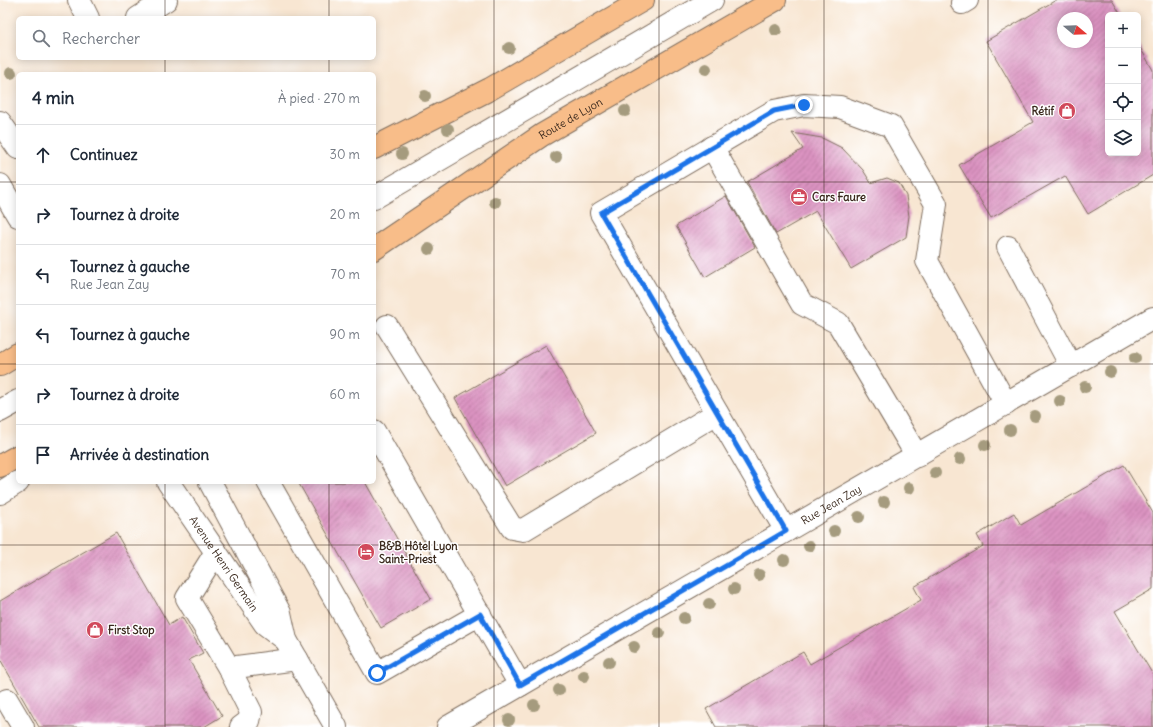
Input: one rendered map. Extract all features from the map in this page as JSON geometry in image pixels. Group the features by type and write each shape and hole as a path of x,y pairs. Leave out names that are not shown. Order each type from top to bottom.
{"main road":[{"path":"376,147 490,89 643,0"},
{"name":"Route de Lyon","path":"376,248 542,135 775,0"},
{"path":"0,466 16,457"}],"street":[{"path":"79,0 87,16"},
{"path":"141,16 166,0"},
{"path":"376,197 712,0"},
{"path":"786,531 601,213 774,111 804,105 840,107 891,126 936,204 927,261 1006,404"},
{"path":"0,122 16,145"},
{"path":"712,147 802,304 838,323 916,456"},
{"path":"0,185 16,213"},
{"path":"1008,247 1071,366"},
{"name":"Rue Jean Zay","path":"448,727 1153,318"},
{"path":"387,326 512,528 523,530 717,413"},
{"path":"0,411 16,402"},
{"path":"376,434 520,685"},
{"path":"0,493 16,483"},
{"name":"Avenue Henri Germain","path":"169,484 265,624 286,640"},
{"name":"Avenue Henri Germain","path":"211,484 280,613 286,640 336,727"},
{"path":"269,484 377,673 480,614"},
{"path":"216,552 187,598 229,668 251,712 249,721 241,727"},
{"path":"229,668 297,659"},
{"path":"7,700 23,727"}],"building":[{"name":"Rétif","path":"1056,0 1112,0 1119,12 1105,12 1105,156 1141,156 1141,49 1153,70 1153,175 1088,214 1065,176 991,218 959,165 1033,122 986,41"},
{"path":"792,133 822,138 842,148 863,170 871,183 887,178 899,183 906,196 909,216 906,237 851,269 816,211 776,234 747,182 803,149"},
{"path":"726,196 755,247 705,277 676,226"},
{"path":"546,345 596,433 505,486 455,398"},
{"path":"1124,465 1153,513 1153,589 1115,611 1153,675 1153,727 716,727 706,709 803,652 810,664 921,600 914,587 983,546 977,535 1014,513 1021,525"},
{"name":"B&B Hôtel Lyon Saint-Priest","path":"299,484 366,484 431,599 381,628"},
{"name":"First Stop","path":"116,533 169,625 182,617 203,653 189,660 222,716 204,727 39,727 0,659 0,601"}],"place":[{"name":"Rétif","path":"1067,111"},
{"name":"Cars Faure","path":"799,197"},
{"name":"B&B Hôtel Lyon Saint-Priest","path":"366,552"},
{"name":"First Stop","path":"95,630"}],"route":[{"path":"377,673 480,614 520,685 786,531 601,213 774,111 804,105"}]}
